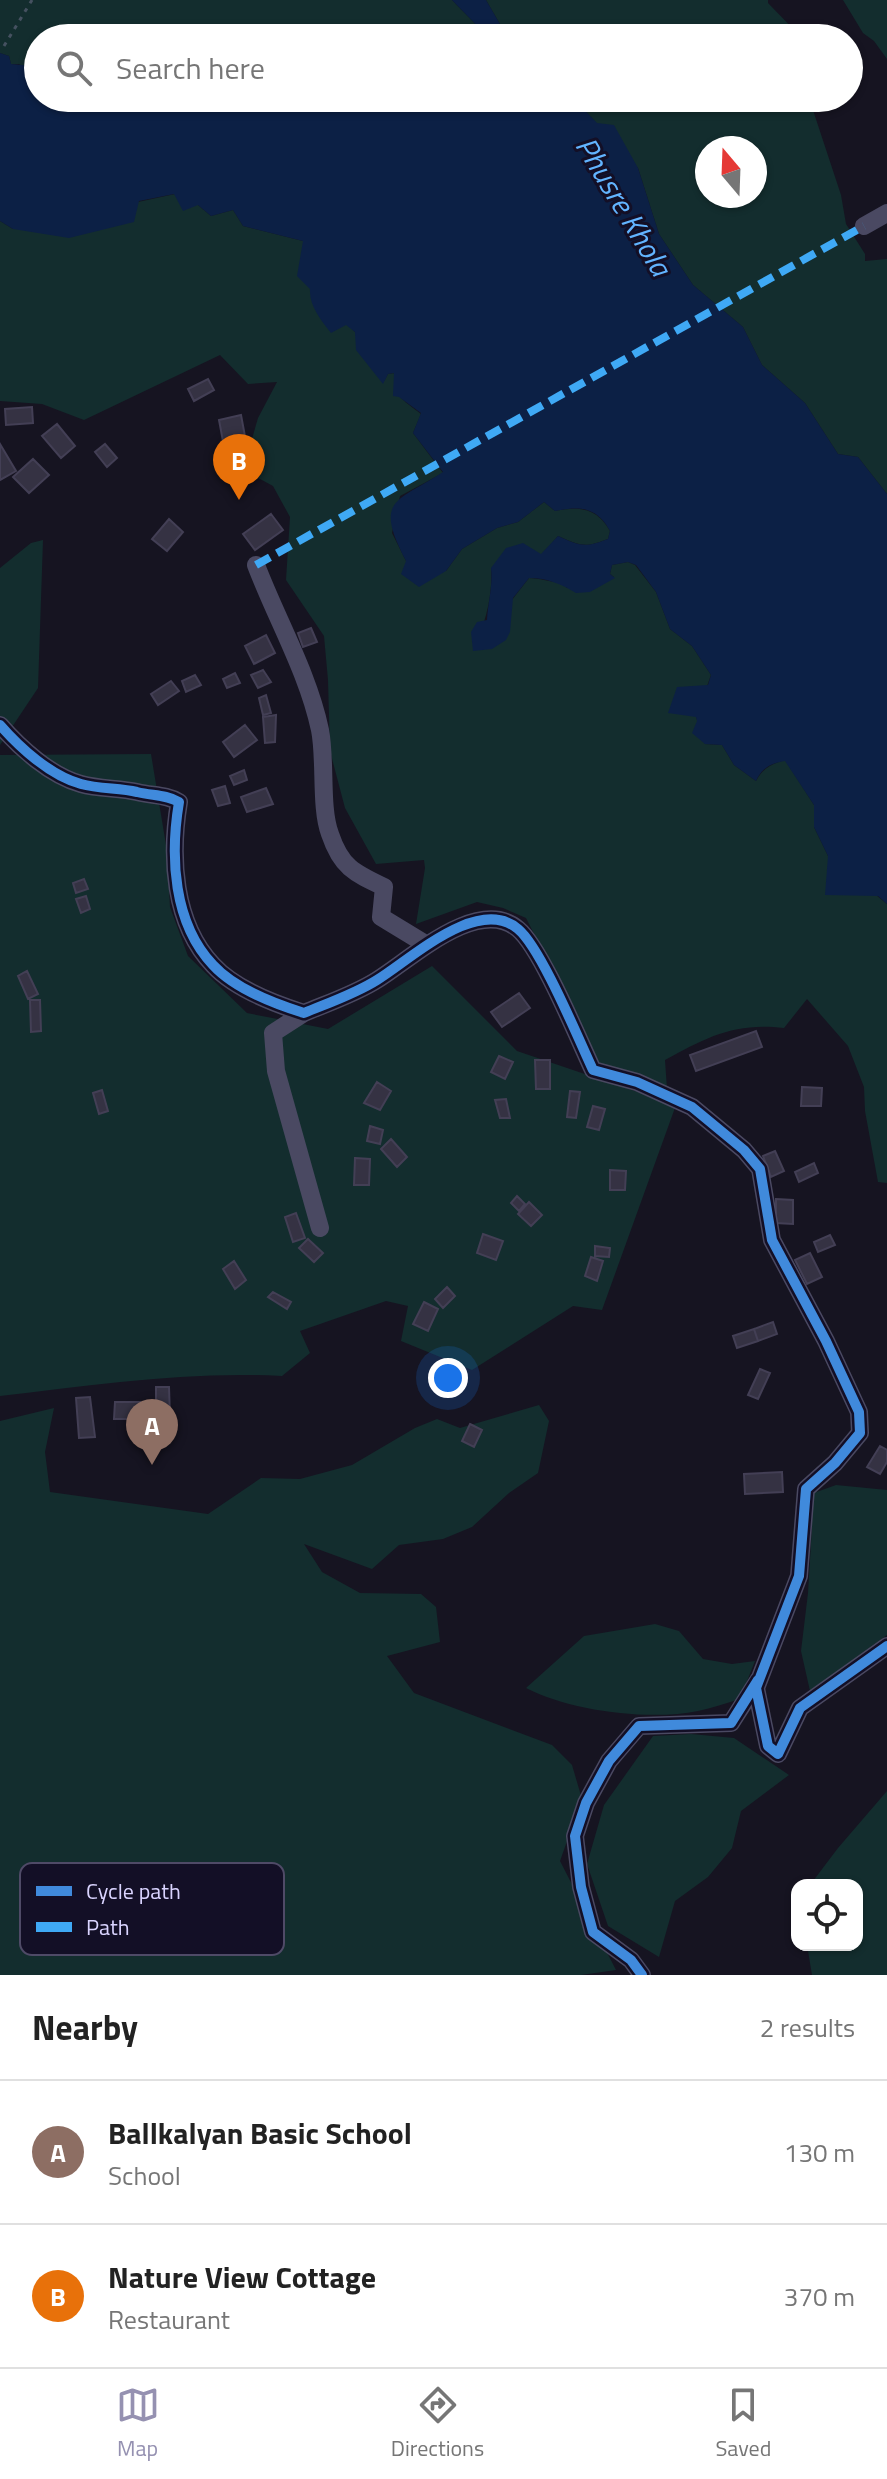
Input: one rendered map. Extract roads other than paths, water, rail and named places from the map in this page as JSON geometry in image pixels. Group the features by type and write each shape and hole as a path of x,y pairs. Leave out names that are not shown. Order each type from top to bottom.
{"street":[{"path":"864,226 887,213"},
{"path":"256,565 294,652 320,730 329,833 348,869 384,887 381,917 427,945"},
{"path":"0,725 46,766 78,784 111,786 151,796 167,795 179,802 175,829 179,898 197,942 213,966 263,1000 304,1013"},
{"path":"320,1228 309,1198 276,1071 273,1033 304,1013 377,981 427,945 473,921 501,919 518,929 533,949 593,1070 637,1082 692,1107 744,1150 760,1169 772,1240 826,1341 859,1412 860,1433 835,1463 806,1489 799,1576 756,1688 768,1746 778,1754 800,1708 887,1646"},
{"path":"642,1975 631,1960 593,1932 581,1887 575,1836 586,1803 609,1761 639,1726 731,1723 763,1672"}],"water":[{"path":"452,0 486,0 500,24 475,24"},
{"name":"Phusre Khola","path":"0,53 9,56 11,64 24,65 24,112 586,112 597,123 614,125 638,168 659,234 693,285 743,327 762,365 805,403 838,454 858,457 887,494 887,904 878,896 825,895 828,856 814,827 814,805 785,761 768,767 756,781 734,765 722,745 705,744 692,733 696,717 668,713 677,687 708,685 711,675 692,646 670,629 656,592 636,565 628,562 612,565 610,574 615,578 590,592 576,593 554,582 529,578 513,598 510,632 506,640 492,649 473,651 471,632 477,622 487,620 491,568 506,548 523,543 541,554 558,536 583,545 594,544 608,539 610,531 599,517 580,509 555,511 544,502 518,522 497,528 462,549 446,571 419,587 401,574 406,561 392,525 394,505 443,472 413,433 421,413 393,396 394,373 388,374 383,384 356,350 355,332 346,325 331,333 316,312 310,289 297,276 303,241 243,226 233,210 211,216 198,205 183,211 174,194 139,201 134,222 69,238 13,229 0,221"}],"place":[{"name":"Nature View Cottage","path":"239,500"},
{"name":"Ballkalyan Basic School","path":"152,1465"}]}
